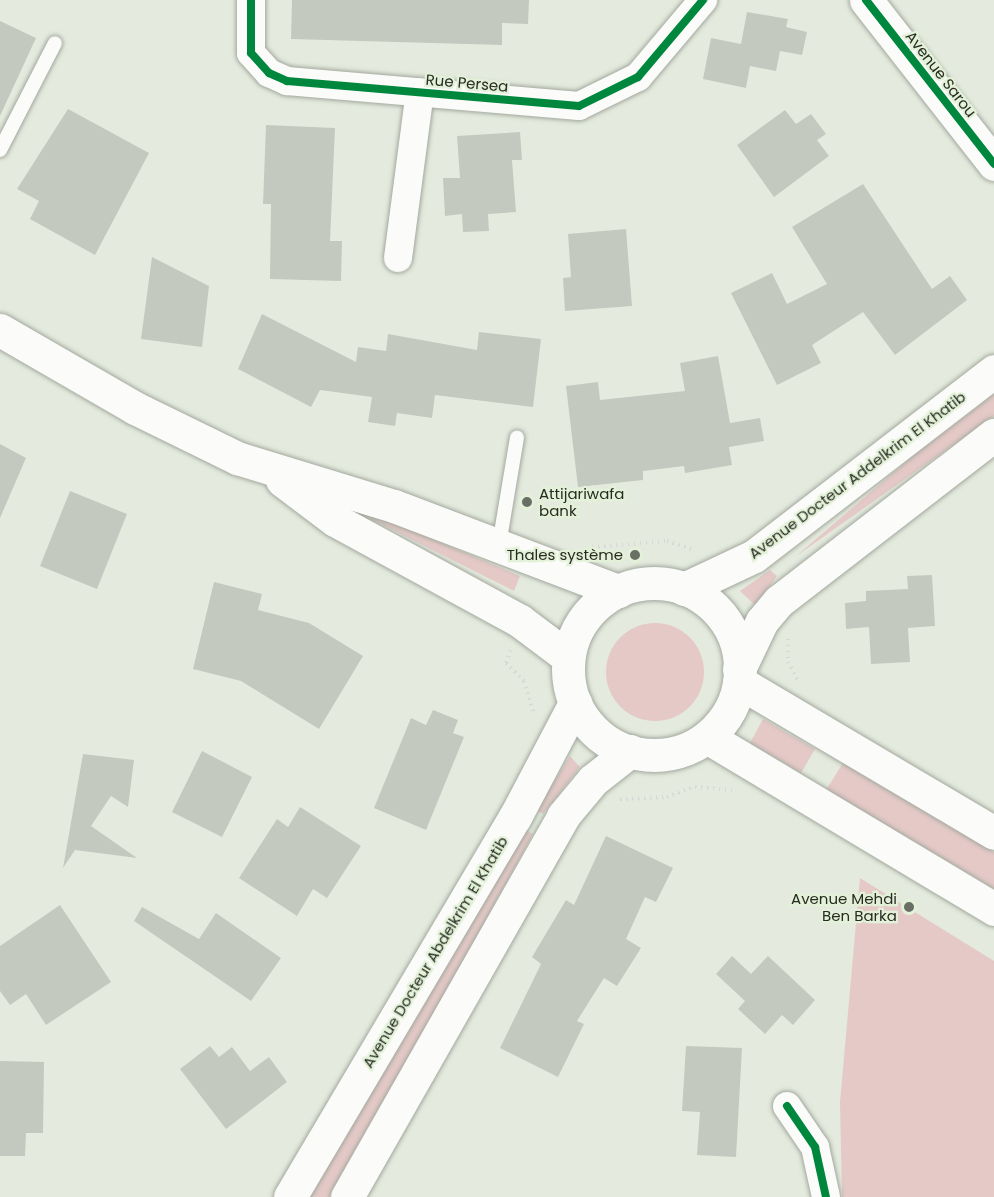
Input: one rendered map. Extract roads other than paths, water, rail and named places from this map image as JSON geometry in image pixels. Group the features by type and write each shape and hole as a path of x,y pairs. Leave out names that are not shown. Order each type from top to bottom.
{"main road":[{"name":"Avenue Sarou","path":"866,0 994,164"},
{"path":"0,330 155,418 277,474 355,494 499,545 618,591"},
{"name":"Avenue Docteur Addelkrim El Khatib","path":"684,589 754,555 994,371"},
{"path":"994,435 779,601 762,621 739,676 728,712 707,737 670,754 630,752 607,741 575,703 568,657 584,618 618,591 640,584 684,589 725,620 739,676 994,833"},
{"path":"277,474 335,520 520,621 568,657"},
{"name":"Avenue Docteur Abdelkrim El Khatib","path":"290,1197 520,807 575,703"},
{"path":"707,737 994,909"},
{"path":"347,1197 563,816 593,780 630,752"}],"street":[{"name":"Rue Persea","path":"251,0 247,39 269,73 286,81 593,103 638,77 703,0"},
{"path":"398,258 420,92"},
{"path":"787,1106 815,1147 826,1197"}],"lane":[{"path":"0,150 55,43"},
{"path":"499,545 517,437"}],"place":[{"name":"Attijariwafa bank","path":"527,502"},
{"name":"Thales système","path":"635,555"},
{"name":"Avenue Mehdi Ben Barka","path":"909,907"}]}
